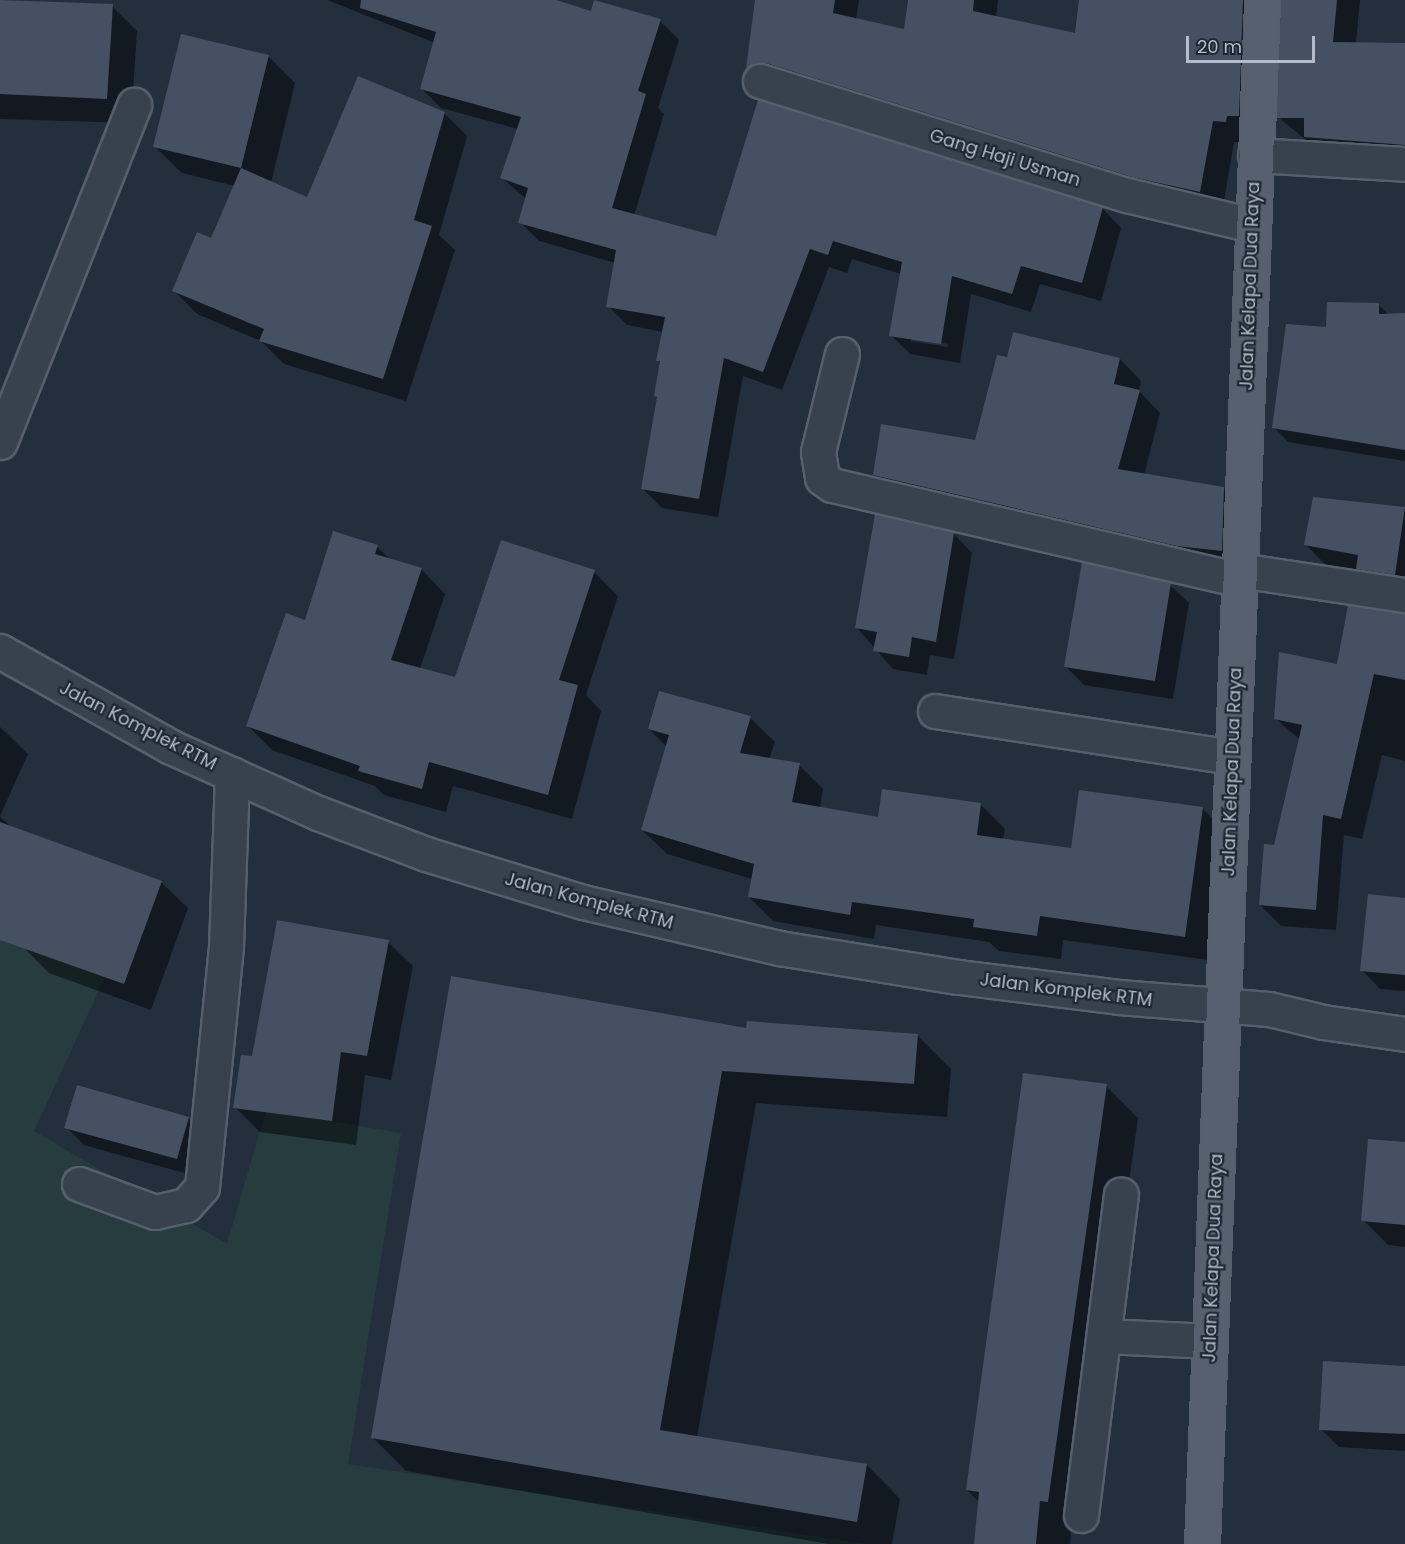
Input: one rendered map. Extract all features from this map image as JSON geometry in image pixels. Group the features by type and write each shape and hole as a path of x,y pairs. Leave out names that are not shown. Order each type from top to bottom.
{"main road":[{"name":"Jalan Kelapa Dua Raya","path":"1202,1544 1262,0"}],"street":[{"name":"Gang Haji Usman","path":"760,81 1127,195 1252,225"},
{"path":"0,442 134,105"},
{"path":"1255,155 1405,164"},
{"path":"842,354 818,452 817,466 822,478 832,485 1239,575 1405,595"},
{"name":"Jalan Komplek RTM","path":"0,651 171,747 232,774 426,854 583,902 822,955 1036,988 1269,1009 1405,1034"},
{"path":"935,711 1232,757"},
{"path":"79,1184 155,1212 186,1205 202,1187 226,946 232,774"},
{"path":"1081,1515 1121,1194"},
{"path":"1105,1336 1209,1341"}],"green space":[{"path":"0,885 112,962 34,1131 227,1244 266,1110 401,1133 348,1464 866,1544 0,1544"}],"building":[{"path":"0,0 113,4 107,99 0,94"},
{"path":"361,0 556,0 591,11 594,0 661,19 638,91 646,94 612,208 716,236 758,100 1103,207 1082,283 1021,266 1012,294 952,276 941,344 889,336 902,262 833,241 828,255 810,249 763,372 724,358 699,499 641,489 657,397 654,396 660,361 656,361 665,317 606,307 616,250 518,223 528,188 500,178 521,117 420,89 436,32 360,8"},
{"path":"755,0 835,0 833,13 904,29 908,0 974,0 973,11 1075,33 1079,0 1243,0 1239,116 1227,116 1226,122 1213,121 1200,192 1132,177 766,63 755,63 746,69"},
{"path":"1281,0 1337,0 1333,42 1405,43 1405,145 1304,137 1304,118 1276,118"},
{"path":"181,34 269,55 241,168 153,147"},
{"path":"358,76 445,112 414,220 432,226 383,379 259,341 264,329 172,291 197,232 211,238 241,168 307,197"},
{"path":"1327,302 1379,303 1379,314 1405,313 1405,450 1272,428 1286,324 1326,327"},
{"path":"1013,332 1120,358 1114,384 1140,390 1118,469 1224,487 1222,551 1177,546 873,475 881,424 975,440 997,355 1007,357"},
{"path":"1313,497 1405,507 1395,575 1356,569 1358,555 1304,545"},
{"path":"875,514 954,533 936,642 912,637 909,657 873,651 877,632 855,628"},
{"path":"333,531 378,545 375,554 422,568 391,660 455,677 501,540 595,570 559,680 578,685 548,795 429,762 422,789 358,771 360,766 246,726 286,613 305,620"},
{"path":"1082,562 1171,583 1155,681 1064,667"},
{"path":"1348,605 1405,613 1405,680 1374,674 1341,819 1323,815 1316,910 1259,905 1264,844 1274,845 1302,725 1274,719 1279,652 1337,664"},
{"path":"659,691 751,716 740,753 800,763 792,802 878,817 882,789 981,803 977,835 1071,848 1079,790 1203,807 1185,937 1040,916 1037,936 973,927 974,919 852,902 850,915 748,897 754,864 641,830 669,735 648,729"},
{"path":"0,822 162,881 124,984 0,940"},
{"path":"1368,894 1405,898 1405,975 1360,971"},
{"path":"277,920 389,940 367,1056 341,1052 332,1121 233,1108 241,1055 252,1056"},
{"path":"451,976 746,1028 747,1021 918,1034 914,1084 722,1071 660,1430 867,1464 857,1522 371,1438"},
{"path":"1023,1073 1107,1084 1048,1502 1040,1501 1036,1544 974,1544 979,1492 966,1490"},
{"path":"77,1085 189,1117 177,1159 64,1128"},
{"path":"1368,1139 1405,1142 1405,1225 1361,1221"},
{"path":"1323,1361 1405,1366 1405,1434 1319,1430"}]}
